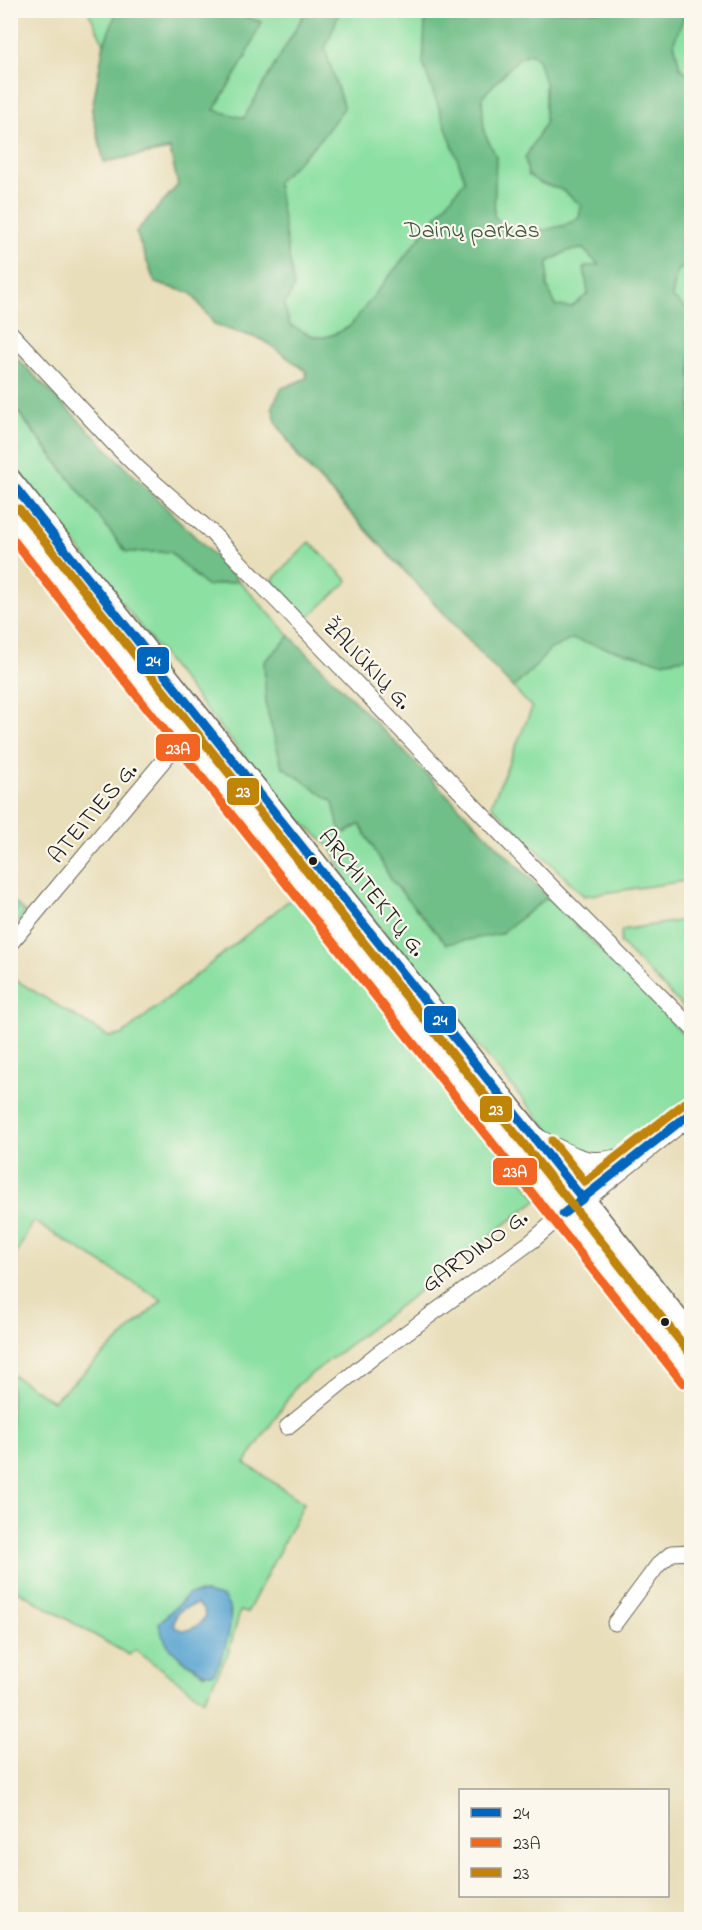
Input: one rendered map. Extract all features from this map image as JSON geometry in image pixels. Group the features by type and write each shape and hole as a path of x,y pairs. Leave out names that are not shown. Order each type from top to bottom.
{"main road":[{"name":"ARCHITEKTŲ G.","path":"10,480 692,1338"},
{"name":"ARCHITEKTŲ G.","path":"10,516 692,1376"},
{"path":"184,736 200,719"},
{"name":"GARDINO G.","path":"563,1214 692,1112"},
{"path":"534,1138 574,1159 588,1163 608,1163 645,1149"}],"street":[{"name":"ŽALIŪKIŲ G.","path":"10,332 114,444 208,530 546,882 692,1028"},
{"name":"ATEITIES G.","path":"10,944 184,736"},
{"name":"GARDINO G.","path":"287,1427 377,1354 532,1241 563,1214"},
{"path":"615,1623 658,1565 672,1553 692,1552"}],"green space":[{"name":"Dainų parkas","path":"88,11 691,11 691,880 584,896 491,805 532,708 299,458 277,424 272,406 282,388 307,378 306,371 263,340 215,325 191,293 155,283 136,232 178,185 170,150 104,162 92,110 104,44"},
{"name":"Dainų parkas","path":"117,11 229,11 261,22 246,57 214,110 244,118 306,11 340,11 325,49 344,108 320,140 277,182 294,288 284,305 290,325 314,336 326,337 350,326 465,180 423,64 425,22 421,11 686,11 674,42 680,68 691,75 691,263 677,271 672,297 691,312 691,657 661,662 572,639 549,650 513,688 300,458 277,424 272,406 282,388 307,378 306,371 263,340 215,325 191,293 155,283 136,232 178,185 170,149 104,162 92,110 104,44","holes":["530,53 538,59 545,83 545,123 525,158 528,175 540,183 562,190 581,205 579,218 565,225 517,237 494,216 496,156 484,132 482,97 518,59","583,249 599,265 584,267 588,294 571,307 556,306 547,286 548,262 567,251"]},
{"path":"11,352 239,581 206,586 170,552 126,552 11,402"},
{"path":"10,402 126,552 170,552 206,586 239,581 290,636 264,662 282,766 359,823 392,881 500,934 548,897 691,1043 691,1099 616,1154 592,1158 555,1138 353,895 331,848 289,810 206,710 11,462"},
{"path":"310,542 348,581 307,619 272,580"},
{"path":"290,636 548,897 500,934 446,944 392,881 360,824 346,833 339,828 333,802 282,766 266,707 264,662"},
{"path":"254,810 288,845 565,1184 558,1189 415,1007"},
{"path":"300,896 357,978 390,1011 538,1199 297,1385 245,1463 304,1503 247,1613 240,1611 228,1654 204,1700 135,1650 129,1655 11,1587 11,1374 53,1401 162,1300 33,1221 11,1265 11,977 109,1037 122,1035 287,902","holes":["189,1594 231,1611 228,1634 220,1663 205,1674 188,1664 171,1649 159,1623"]},
{"path":"11,899 25,912 11,933"},
{"path":"692,919 691,1015 620,943 622,930"},
{"path":"588,1225 691,1353 691,1362 586,1227"}],"water":[{"path":"206,1593 224,1598 229,1608 231,1618 228,1634 214,1673 201,1671 181,1658 170,1648 163,1637 159,1623 189,1594","holes":["197,1604 204,1610 205,1617 195,1627 183,1630 174,1626 178,1613 184,1608"]}],"waterway":[{"path":"10,916 16,909"}],"transit line":[{"name":"24","path":"10,481 583,1199"},
{"name":"23","path":"19,509 692,1356"},
{"name":"23A","path":"10,536 683,1383"},
{"name":"23","path":"552,1141 585,1182 685,1103"},
{"name":"24","path":"563,1214 692,1112"}]}
